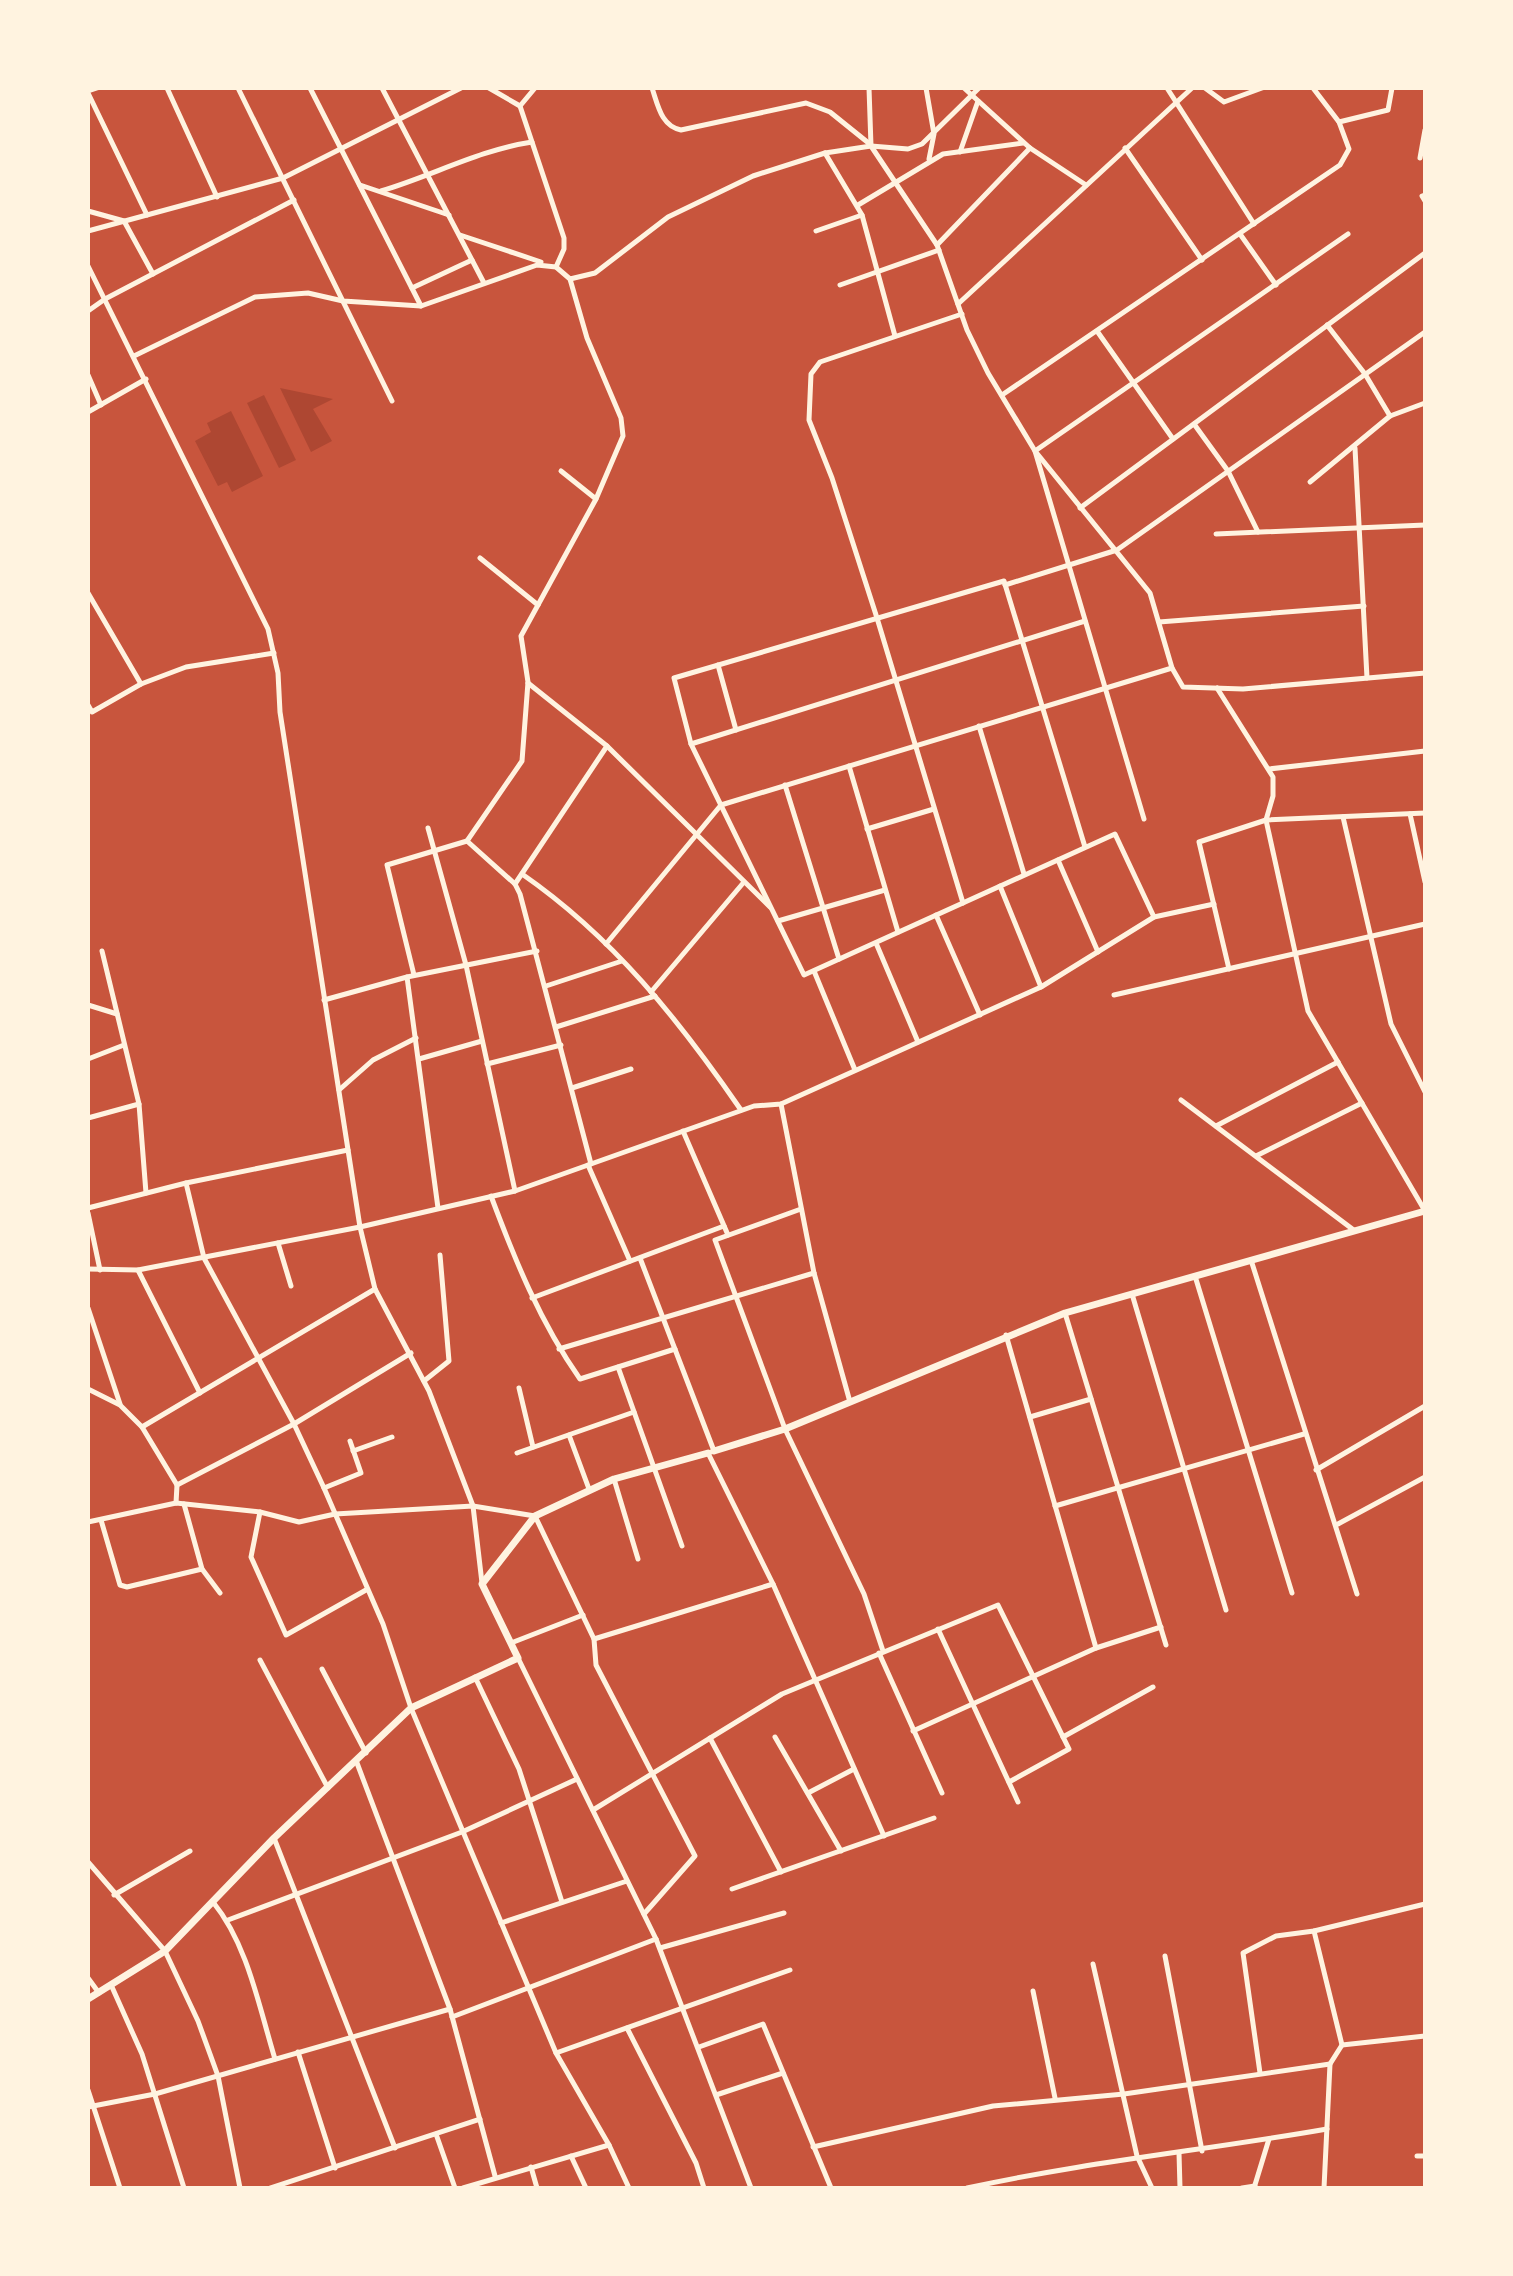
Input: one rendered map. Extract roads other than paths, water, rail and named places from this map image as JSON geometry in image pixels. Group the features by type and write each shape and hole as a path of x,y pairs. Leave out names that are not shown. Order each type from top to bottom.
{"street":[{"path":"97,88 88,92 147,215"},
{"path":"167,88 217,197"},
{"path":"238,88 392,401"},
{"path":"310,88 421,306"},
{"path":"382,88 484,283"},
{"path":"88,231 283,178 461,88"},
{"path":"489,88 520,106 564,238 564,249 556,267"},
{"path":"520,106 535,88"},
{"path":"652,88 664,122 671,128 681,130 806,103 830,112 871,146 898,181 938,247 962,314 1002,395 1035,451 1150,593 1172,668 1183,687 1243,689 1425,673"},
{"path":"869,88 871,146"},
{"path":"926,88 934,134 929,160"},
{"path":"964,88 1023,143 1086,185"},
{"path":"570,279 595,273 668,217 753,176 825,153 871,146 908,149 934,134 947,115 979,88"},
{"path":"1167,88 1254,224"},
{"path":"958,304 1192,88"},
{"path":"1205,88 1224,102 1262,88"},
{"path":"1002,395 1340,165 1349,149 1339,122 1313,88"},
{"path":"1339,122 1388,110 1392,88"},
{"path":"960,152 978,101"},
{"path":"1420,158 1425,130"},
{"path":"381,191 430,177 484,152 532,142"},
{"path":"858,205 929,160 1023,143"},
{"path":"840,285 938,247 1030,148"},
{"path":"1125,148 1202,260"},
{"path":"825,153 862,215 895,336"},
{"path":"359,185 449,215"},
{"path":"88,311 105,299 294,200"},
{"path":"88,211 124,221 153,274"},
{"path":"816,231 862,215"},
{"path":"1240,234 1276,285"},
{"path":"1035,451 1348,234"},
{"path":"438,1208 411,976 387,865 467,841 522,761 528,682 521,636 596,499 623,436 621,418 587,338 570,279 556,267 459,235"},
{"path":"1080,508 1425,253"},
{"path":"412,288 472,260"},
{"path":"134,356 255,297 308,293 343,301 421,306 546,264"},
{"path":"88,266 251,590 274,653 280,712 360,1227 375,1289 424,1381 473,1506 482,1584 656,1939 685,2008 751,2188"},
{"path":"962,314 820,362 811,374 808,392 812,430 832,478 877,618 963,903"},
{"path":"1327,325 1365,374 1390,416"},
{"path":"1097,331 1173,439"},
{"path":"1005,585 1117,550 1425,332"},
{"path":"88,375 101,405"},
{"path":"88,412 146,379"},
{"path":"1310,482 1355,448 1390,416 1425,403"},
{"path":"1194,424 1228,471 1258,532"},
{"path":"1355,448 1367,678"},
{"path":"1035,451 1144,819"},
{"path":"561,471 596,499"},
{"path":"1216,534 1425,525"},
{"path":"480,558 538,605"},
{"path":"1085,847 1004,581 674,678 691,744 804,975 1115,834 1154,917"},
{"path":"88,593 141,684"},
{"path":"1159,622 1364,606"},
{"path":"691,744 1085,621"},
{"path":"88,705 92,712 141,684 186,667 274,653"},
{"path":"718,665 736,730"},
{"path":"606,944 721,805 1172,668"},
{"path":"528,682 607,746 773,910"},
{"path":"482,1584 535,1516 614,1479 785,1429 1065,1313 1425,1211 1308,1011 1266,820 1273,796 1269,769 1216,687"},
{"path":"979,726 1025,875"},
{"path":"515,884 607,746"},
{"path":"1269,769 1425,751"},
{"path":"849,766 898,932"},
{"path":"785,785 839,959"},
{"path":"867,829 934,809"},
{"path":"1229,969 1199,842 1266,820 1425,813"},
{"path":"1410,814 1425,882"},
{"path":"1343,817 1391,1024 1425,1092"},
{"path":"428,828 466,965 515,1191"},
{"path":"467,841 515,884 537,951 590,1164 630,1261"},
{"path":"1058,860 1098,952"},
{"path":"522,874 571,908 681,1023 741,1110"},
{"path":"556,1027 653,994 744,882"},
{"path":"1000,886 1041,987"},
{"path":"778,921 885,890"},
{"path":"88,1269 138,1270 204,1258 360,1227 515,1191 741,1110 781,1104 1041,987 1154,917 1214,904"},
{"path":"936,915 980,1015"},
{"path":"1114,995 1425,924"},
{"path":"876,943 918,1042"},
{"path":"102,951 139,1104 146,1193"},
{"path":"324,1000 411,976 537,951"},
{"path":"546,986 622,961"},
{"path":"814,971 855,1070"},
{"path":"88,1005 118,1015"},
{"path":"339,1091 373,1060 416,1038"},
{"path":"419,1059 482,1041"},
{"path":"88,1059 125,1045"},
{"path":"487,1064 561,1045"},
{"path":"1216,1126 1338,1062"},
{"path":"572,1088 631,1069"},
{"path":"1181,1100 1355,1231"},
{"path":"1255,1156 1362,1103"},
{"path":"88,1118 139,1104"},
{"path":"781,1104 814,1273 850,1402"},
{"path":"683,1131 728,1235"},
{"path":"100,1270 88,1210 186,1183 348,1150"},
{"path":"186,1183 204,1258 294,1424 324,1488 383,1624 411,1708 556,2053 609,2145 629,2188"},
{"path":"491,1196 532,1298 559,1349 580,1379 675,1349"},
{"path":"801,1209 715,1240 785,1429 864,1594 881,1652 942,1793"},
{"path":"532,1298 724,1226"},
{"path":"278,1243 291,1286"},
{"path":"424,1381 449,1361 440,1255"},
{"path":"640,1258 711,1452 884,1836"},
{"path":"1251,1260 1304,1434 1338,1524 1357,1594"},
{"path":"138,1270 200,1393"},
{"path":"559,1349 814,1273"},
{"path":"1195,1276 1292,1593"},
{"path":"142,1427 375,1289"},
{"path":"1132,1294 1226,1610"},
{"path":"88,1308 120,1405"},
{"path":"1065,1313 1166,1645"},
{"path":"1006,1335 1096,1648"},
{"path":"177,1485 294,1424 411,1353"},
{"path":"618,1367 682,1546"},
{"path":"519,1388 533,1447"},
{"path":"88,1389 120,1405 142,1427 177,1485 180,1504 202,1569 220,1593"},
{"path":"1030,1417 1091,1399"},
{"path":"1316,1470 1425,1406"},
{"path":"517,1453 634,1412"},
{"path":"1055,1506 1304,1434"},
{"path":"569,1435 589,1489"},
{"path":"353,1451 392,1437"},
{"path":"324,1488 361,1473 350,1441"},
{"path":"1338,1524 1425,1477"},
{"path":"614,1479 638,1559"},
{"path":"88,1522 180,1504 260,1512 299,1522 335,1514 473,1506 535,1516"},
{"path":"260,1512 251,1557 286,1635 366,1590"},
{"path":"535,1516 594,1639 596,1665 695,1856 644,1914"},
{"path":"101,1520 120,1585 127,1587 202,1569"},
{"path":"594,1639 773,1584"},
{"path":"593,1810 815,1678 998,1605 1069,1749 1009,1782"},
{"path":"511,1643 583,1615"},
{"path":"913,1731 1096,1648 1161,1627"},
{"path":"938,1629 1018,1802"},
{"path":"88,1999 112,1987 165,1951 274,1838 357,1763 411,1708 518,1658"},
{"path":"260,1660 328,1789"},
{"path":"322,1669 366,1753"},
{"path":"475,1677 530,1802 562,1902"},
{"path":"1063,1737 1153,1687"},
{"path":"775,1737 841,1851"},
{"path":"710,1738 781,1872"},
{"path":"357,1763 450,2009 495,2176"},
{"path":"808,1793 854,1769"},
{"path":"228,1920 462,1832 577,1779"},
{"path":"732,1889 934,1818"},
{"path":"274,1838 395,2148"},
{"path":"114,1895 190,1851"},
{"path":"88,1862 165,1951 198,2021 218,2076 240,2188"},
{"path":"501,1923 627,1881"},
{"path":"213,1902 228,1920 275,2059"},
{"path":"1260,2073 1243,1953 1276,1936 1314,1931 1425,1904"},
{"path":"660,1948 784,1913"},
{"path":"1314,1931 1342,2045 1330,2064 1324,2188"},
{"path":"452,2017 656,1939"},
{"path":"1165,1956 1202,2151"},
{"path":"1093,1964 1137,2156 1152,2188"},
{"path":"556,2053 790,1970"},
{"path":"88,1978 99,1994"},
{"path":"112,1987 155,2094 184,2188"},
{"path":"1033,1991 1055,2098"},
{"path":"91,2107 155,2094 450,2009"},
{"path":"699,2047 763,2024 831,2188"},
{"path":"627,2028 696,2163 704,2188"},
{"path":"1342,2045 1425,2036"},
{"path":"298,2052 335,2168"},
{"path":"813,2147 993,2106 1124,2094 1330,2064"},
{"path":"716,2095 783,2073"},
{"path":"88,2090 91,2107 120,2188"},
{"path":"270,2188 480,2119"},
{"path":"967,2188 1137,2156 1202,2151 1327,2129"},
{"path":"436,2134 455,2188"},
{"path":"1242,2188 1254,2187 1269,2139"},
{"path":"463,2188 495,2176 609,2145"},
{"path":"1179,2153 1180,2188"},
{"path":"571,2156 586,2188"},
{"path":"1417,2156 1425,2156"},
{"path":"531,2167 537,2188"}]}
